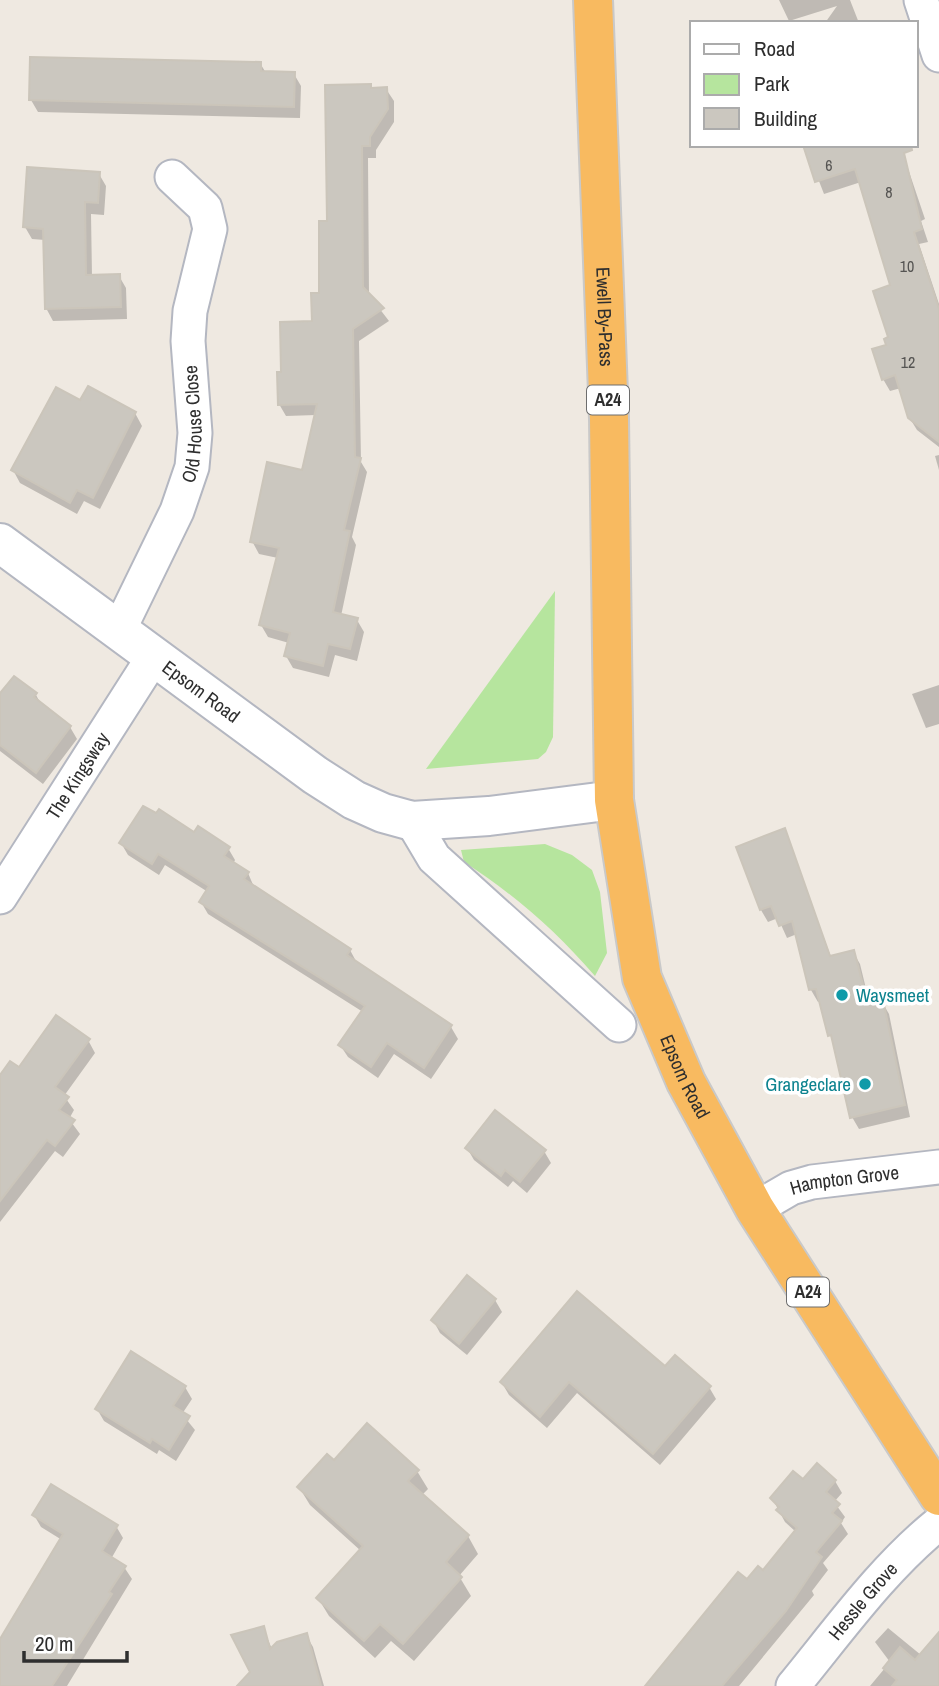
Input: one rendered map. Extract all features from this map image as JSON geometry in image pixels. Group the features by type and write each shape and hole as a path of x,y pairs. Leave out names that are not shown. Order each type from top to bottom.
{"highway":[{"name":"Ewell By-Pass","path":"593,0 609,419 614,800"},
{"name":"Epsom Road","path":"614,800 642,978 686,1082 755,1209 939,1496"}],"street":[{"path":"921,0 939,55"},
{"name":"Old House Close","path":"119,630 167,534 192,467 195,433 188,376 190,311 210,229 205,208 172,177"},
{"name":"Epsom Road","path":"0,543 354,800 383,813 412,821 489,816 614,800"},
{"name":"The Kingsway","path":"0,897 154,656"},
{"path":"412,821 434,858 619,1025"},
{"name":"Hampton Grove","path":"755,1209 791,1188 812,1182 939,1167"},
{"name":"Hessle Grove","path":"793,1686 890,1570 917,1540 939,1523"}],"green space":[{"path":"555,591 553,737 546,752 538,759 426,769"},
{"path":"545,844 572,855 592,870 600,892 607,953 595,976 534,914 464,862 461,850"}],"building":[{"path":"30,57 261,62 261,71 295,72 294,107 29,100"},
{"path":"371,84 371,88 387,87 388,109 370,137 370,146 362,146 363,287 384,308 353,329 355,457 361,458 344,530 350,531 333,612 358,618 350,649 328,644 323,666 284,656 290,633 259,625 279,548 250,542 267,462 302,470 317,404 278,405 277,372 281,372 280,322 312,321 311,293 319,293 319,221 327,221 325,85"},
{"path":"804,147 911,147 912,150 904,153 922,229 914,232 939,309 939,442 908,418 895,375 882,380 872,349 886,345 884,339 888,337 873,291 890,285 855,169 815,182"},
{"path":"27,167 100,172 98,203 85,202 86,275 120,274 121,307 45,309 43,229 23,227"},
{"path":"88,386 136,412 93,498 77,490 70,503 11,470 56,387 80,400"},
{"path":"14,676 37,693 34,697 71,726 36,773 0,745 0,693"},
{"path":"143,806 156,813 159,809 194,832 198,826 230,847 224,856 249,872 244,879 351,949 347,955 452,1025 424,1068 387,1043 371,1067 338,1045 365,1006 199,902 209,886 158,854 152,864 119,843"},
{"path":"785,828 830,956 854,950 868,1004 883,1000 905,1105 850,1118 831,1035 828,1036 816,989 809,990 792,921 779,926 771,906 760,910 736,847"},
{"path":"56,1015 90,1039 55,1087 69,1097 59,1110 75,1120 55,1146 47,1140 0,1201 0,1075 10,1061 19,1067"},
{"path":"495,1110 546,1150 520,1182 505,1170 501,1176 465,1148"},
{"path":"467,1275 496,1299 459,1344 431,1320"},
{"path":"577,1291 665,1366 675,1355 711,1386 653,1454 569,1382 540,1417 500,1382"},
{"path":"131,1351 186,1386 173,1406 190,1416 169,1450 152,1439 150,1443 95,1409"},
{"path":"367,1423 419,1470 408,1481 469,1535 446,1562 462,1577 403,1644 380,1624 364,1641 316,1598 363,1546 297,1487 327,1454 334,1460"},
{"path":"817,1463 836,1480 826,1492 840,1504 832,1513 842,1521 816,1552 822,1557 786,1611 722,1686 645,1686 738,1572 747,1579 758,1566 763,1570 797,1528 776,1510 779,1507 770,1498 793,1471 803,1479"},
{"path":"51,1484 118,1525 102,1551 126,1566 109,1592 112,1594 52,1686 0,1686 0,1639 63,1534 32,1515"},
{"path":"264,1626 270,1649 277,1642 307,1633 321,1686 237,1686 250,1672 231,1635"},
{"path":"939,1632 939,1686 892,1686 897,1680 883,1668 900,1647 915,1660"}],"place":[{"name":"Waysmeet","path":"842,995"},
{"name":"Grangeclare","path":"865,1084"}]}
